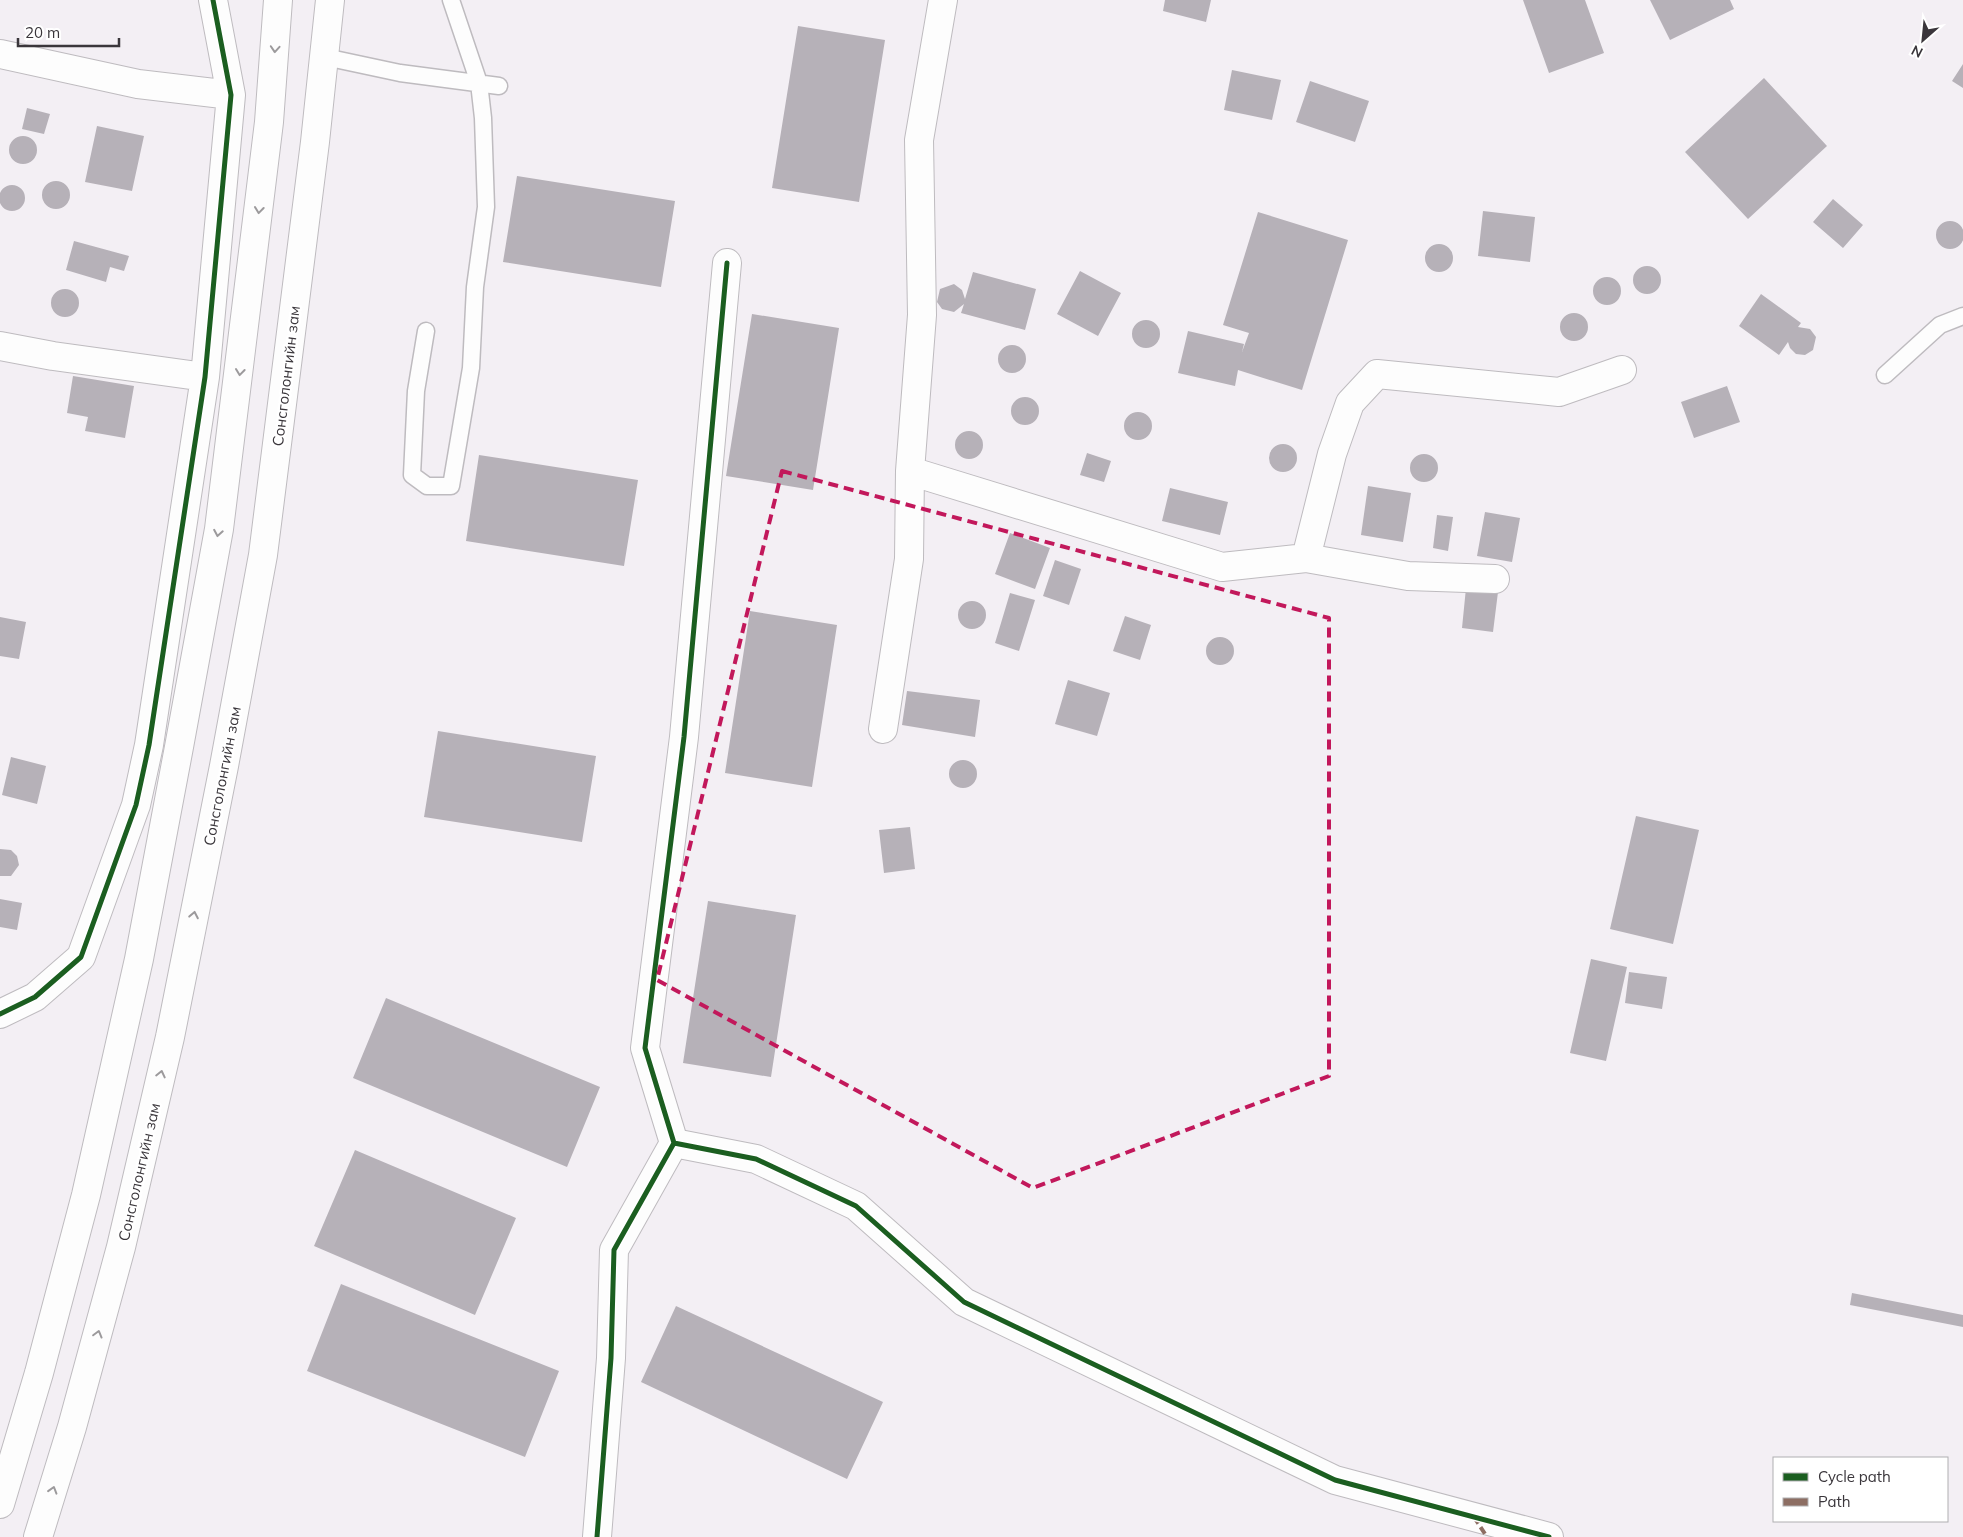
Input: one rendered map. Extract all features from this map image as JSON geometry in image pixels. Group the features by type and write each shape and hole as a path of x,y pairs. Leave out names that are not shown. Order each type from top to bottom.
{"street":[{"path":"0,1014 35,998 82,957 136,805 149,745 205,377 231,95 214,0"},
{"path":"0,1504 39,1374 86,1194 139,959 179,747 219,529 269,122 278,0"},
{"name":"Сонсголонгийн зам","path":"38,1537 72,1427 121,1247 170,1037 224,766 264,555 325,57 330,0"},
{"path":"883,729 909,559 910,472 922,316 919,140 943,0"},
{"path":"0,54 138,84 231,95"},
{"path":"596,1537 611,1358 614,1250 674,1143 645,1048 684,737 728,263"},
{"path":"0,346 53,356 205,377"},
{"path":"1306,558 1332,454 1350,403 1377,374 1559,392 1622,370"},
{"path":"910,472 1222,567 1306,558 1408,576 1494,579"},
{"path":"149,745 179,747"},
{"path":"674,1143 756,1159 856,1206 964,1302 1335,1480 1549,1537"}],"lane":[{"path":"426,331 416,391 412,475 427,486 451,486 471,368 475,287 486,207 483,118 479,83 451,0"},
{"path":"325,57 400,73 499,86"},
{"path":"1885,375 1940,325 1963,316"}],"highlighted area":[{"path":"782,471 1329,618 1329,1076 1033,1188 657,980"}],"building":[{"path":"1165,0 1211,0 1206,22 1163,11"},
{"path":"1523,0 1585,0 1604,53 1549,73"},
{"path":"1650,0 1730,0 1734,9 1670,40"},
{"path":"798,26 885,40 859,202 772,188"},
{"path":"1963,64 1963,88 1952,81"},
{"path":"1232,70 1281,80 1272,120 1224,110"},
{"path":"1764,78 1827,146 1748,219 1685,152"},
{"path":"1310,81 1369,101 1355,142 1296,122"},
{"path":"27,108 50,114 44,134 22,129"},
{"path":"97,126 144,136 132,191 85,182"},
{"path":"23,136 33,140 37,150 33,160 23,164 13,160 9,150 13,140"},
{"path":"517,176 675,201 661,287 503,262"},
{"path":"56,181 66,185 70,195 66,205 56,209 46,205 42,195 46,185"},
{"path":"12,185 22,188 25,198 22,208 12,211 2,208 -1,198 2,188"},
{"path":"1833,199 1863,225 1843,248 1813,222"},
{"path":"1483,211 1535,217 1530,262 1478,256"},
{"path":"1258,212 1348,240 1302,390 1238,370 1235,386 1178,373 1188,331 1244,344 1242,352 1249,333 1223,325"},
{"path":"1950,221 1960,225 1964,235 1960,245 1950,249 1940,245 1936,235 1940,225"},
{"path":"74,241 129,256 124,271 110,267 106,282 66,270"},
{"path":"1439,244 1449,248 1453,258 1449,268 1439,272 1429,268 1425,258 1429,248"},
{"path":"1647,266 1657,270 1661,280 1657,290 1647,294 1637,290 1633,280 1637,270"},
{"path":"1080,271 1121,293 1098,336 1057,314"},
{"path":"973,272 1036,289 1025,330 961,313 964,304 954,312 942,309 937,302 940,289 954,284 962,290 965,299"},
{"path":"1607,277 1617,281 1621,291 1617,301 1607,305 1597,301 1593,291 1597,281"},
{"path":"65,289 75,293 79,303 75,313 65,317 55,313 51,303 55,293"},
{"path":"1761,294 1801,323 1798,327 1810,329 1816,337 1813,350 1805,355 1796,354 1790,348 1788,342 1779,355 1739,326"},
{"path":"1574,313 1584,317 1588,327 1584,337 1574,341 1564,337 1560,327 1564,317"},
{"path":"752,314 839,328 813,490 726,476"},
{"path":"1146,320 1156,324 1160,334 1156,344 1146,348 1136,344 1132,334 1136,324"},
{"path":"1012,345 1022,349 1026,359 1022,369 1012,373 1002,369 998,359 1002,349"},
{"path":"73,376 134,386 125,438 85,431 88,417 67,413"},
{"path":"1727,386 1740,422 1694,438 1681,402"},
{"path":"1025,397 1035,401 1039,411 1035,421 1025,425 1015,421 1011,411 1015,401"},
{"path":"1138,412 1148,416 1152,426 1148,436 1138,440 1128,436 1124,426 1128,416"},
{"path":"969,431 979,435 983,445 979,455 969,459 959,455 955,445 959,435"},
{"path":"1283,444 1293,448 1297,458 1293,468 1283,472 1273,468 1269,458 1273,448"},
{"path":"1087,453 1111,461 1104,482 1080,475"},
{"path":"1424,454 1434,458 1438,468 1434,478 1424,482 1414,478 1410,468 1414,458"},
{"path":"479,455 638,480 624,566 466,541"},
{"path":"1368,486 1411,493 1403,542 1361,535"},
{"path":"1170,488 1228,502 1220,535 1162,521"},
{"path":"1485,512 1520,518 1512,562 1477,556"},
{"path":"1437,515 1453,517 1448,551 1433,548"},
{"path":"1010,533 1050,548 1035,589 995,574"},
{"path":"1055,560 1081,569 1069,605 1043,596"},
{"path":"1466,588 1498,592 1493,632 1462,628"},
{"path":"1010,593 1035,600 1019,651 995,643"},
{"path":"972,601 982,605 986,615 982,625 972,629 962,625 958,615 962,605"},
{"path":"750,611 837,625 812,787 725,773"},
{"path":"1125,616 1151,625 1140,660 1113,651"},
{"path":"0,617 26,622 19,659 0,656"},
{"path":"1220,637 1230,641 1234,651 1230,661 1220,665 1210,661 1206,651 1210,641"},
{"path":"1068,680 1110,693 1097,736 1055,724"},
{"path":"907,691 980,700 975,737 902,725"},
{"path":"438,731 596,756 582,842 424,817"},
{"path":"11,757 46,766 37,804 2,795"},
{"path":"963,760 973,764 977,774 973,784 963,788 953,784 949,774 953,764"},
{"path":"1636,816 1699,830 1673,944 1610,929"},
{"path":"910,827 915,869 884,873 879,830"},
{"path":"0,849 11,850 17,856 19,865 11,876 0,876"},
{"path":"0,899 22,903 17,930 0,927"},
{"path":"708,901 796,915 771,1077 683,1063"},
{"path":"1591,959 1627,967 1606,1061 1570,1053"},
{"path":"1629,972 1667,977 1662,1009 1625,1003"},
{"path":"386,998 600,1087 567,1167 353,1078"},
{"path":"355,1150 516,1218 475,1315 314,1246"},
{"path":"341,1284 559,1371 525,1457 307,1371"},
{"path":"1852,1293 1963,1315 1963,1327 1850,1305"},
{"path":"676,1306 883,1402 847,1479 641,1382"}],"marked path":[{"path":"1474,1517 1487,1537"}],"cycle path":[{"path":"0,1014 35,997 81,957 136,805 149,745 205,377 231,95 213,0"},
{"path":"597,1537 611,1358 614,1250 674,1143 645,1048 684,737 727,263"},
{"path":"674,1143 756,1159 856,1206 964,1302 1335,1480 1549,1537"}]}
